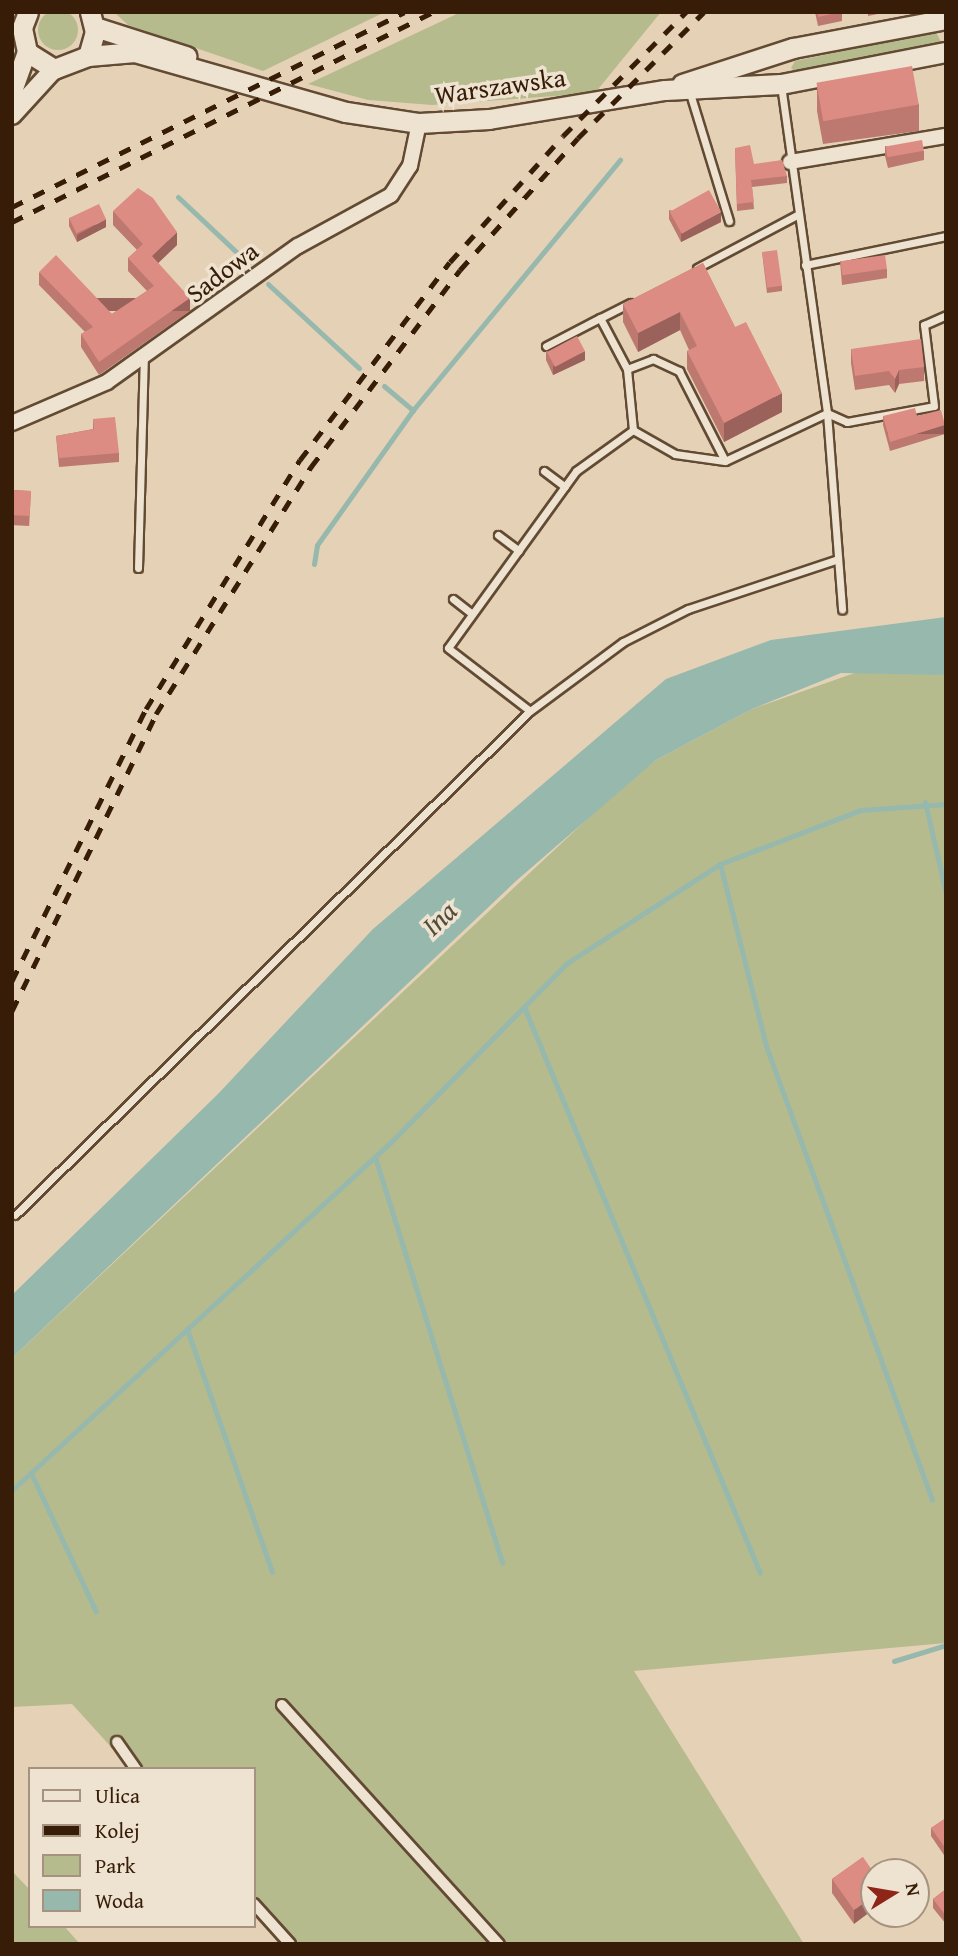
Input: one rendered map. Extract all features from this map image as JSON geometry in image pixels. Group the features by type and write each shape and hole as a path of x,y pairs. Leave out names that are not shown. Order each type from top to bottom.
{"main road":[{"path":"88,56 94,18"},
{"name":"Warszawska","path":"94,18 222,73"},
{"path":"21,19 27,52 54,69"},
{"name":"Warszawska","path":"665,90 793,48 946,19"},
{"path":"781,84 780,60 793,48"},
{"name":"Warszawska","path":"54,69 88,56 127,51 222,73 346,112 419,123 489,119 665,90 781,84 946,52"}],"street":[{"path":"12,94 27,52"},
{"path":"12,115 54,69"},
{"name":"Sadowa","path":"12,423 90,392 144,357 298,246 391,195 410,166 419,123"},
{"path":"790,162 946,136"},
{"path":"282,1705 499,1944"},
{"path":"117,1742 135,1767"},
{"path":"256,1906 290,1944"}],"lane":[{"path":"781,84 827,413 842,609"},
{"path":"689,89 729,221"},
{"path":"682,275 799,214"},
{"path":"805,265 946,236"},
{"path":"546,346 635,300"},
{"path":"633,430 676,454 725,461 827,413 847,422 934,406 924,325 946,315"},
{"path":"600,318 627,369 633,430"},
{"path":"138,568 144,357"},
{"path":"627,369 653,359 679,370 725,461"},
{"path":"530,710 448,648 565,487 633,430"},
{"path":"544,471 565,487"},
{"path":"498,535 519,551"},
{"path":"15,1215 530,710 623,642 688,609 838,559"},
{"path":"453,599 472,614"}],"green space":[{"path":"58,10 66,11 72,16 77,22 77,38 72,44 66,49 58,50 50,49 44,44 39,38 38,30 39,22 44,16 50,11"},
{"path":"114,12 385,12 263,71 128,25"},
{"path":"461,12 661,12 595,93 432,105 368,100 308,84"},
{"path":"936,32 942,44 797,73 791,68 795,61"},
{"path":"866,669 946,675 946,1643 634,1671 804,1944 288,1944 256,1907 256,1767 129,1767 72,1704 12,1707 12,1358 613,795 656,760 752,709"},
{"path":"12,1871 28,1888 28,1928 66,1928 80,1944 12,1944"}],"water":[{"name":"Ina","path":"946,617 946,675 841,673 752,709 656,760 516,881 12,1358 12,1295 219,1093 373,929 666,679 771,640"}],"building":[{"path":"817,12 841,12 818,17"},
{"path":"912,66 919,104 823,121 816,83"},
{"path":"922,140 924,151 887,157 886,146"},
{"path":"750,145 754,164 782,160 787,176 751,180 754,202 737,204 735,148"},
{"path":"138,188 153,198 177,232 152,256 190,298 99,362 81,334 93,327 39,272 56,255 112,314 154,286 128,258 143,244 113,211"},
{"path":"709,190 721,212 682,234 670,212"},
{"path":"99,204 106,219 76,233 69,218"},
{"path":"777,250 782,286 767,288 762,252"},
{"path":"885,255 887,269 842,275 840,261"},
{"path":"703,263 735,327 746,322 782,393 724,423 687,351 697,346 680,312 638,333 623,304"},
{"path":"577,336 585,351 555,367 547,352"},
{"path":"921,339 924,367 899,370 895,379 889,371 855,376 851,349"},
{"path":"915,408 917,416 941,410 945,425 890,442 883,416"},
{"path":"115,417 119,453 59,458 56,436 94,429 93,419"},
{"path":"12,490 31,491 30,516 12,515"},
{"path":"946,1818 946,1849 931,1828"},
{"path":"860,1859 860,1906 854,1910 832,1879"},
{"path":"946,1889 946,1916 933,1899"}],"waterway":[{"path":"314,564 317,545 413,410 620,160"},
{"path":"178,197 248,263"},
{"path":"268,284 359,368"},
{"path":"384,386 413,410"},
{"path":"925,802 946,894"},
{"path":"12,1490 391,1142 567,963 720,864 861,810 946,804"},
{"path":"720,864 766,1046 932,1500"},
{"path":"524,1007 760,1573"},
{"path":"375,1157 502,1563"},
{"path":"188,1332 272,1572"},
{"path":"31,1473 96,1612"},
{"path":"894,1661 946,1645"}],"railway":[{"path":"12,207 404,12"},
{"path":"12,222 433,12"},
{"path":"12,981 146,709 300,460 450,262 563,136 686,12"},
{"path":"12,1011 156,714 311,467 460,270 578,138 704,12"}]}
